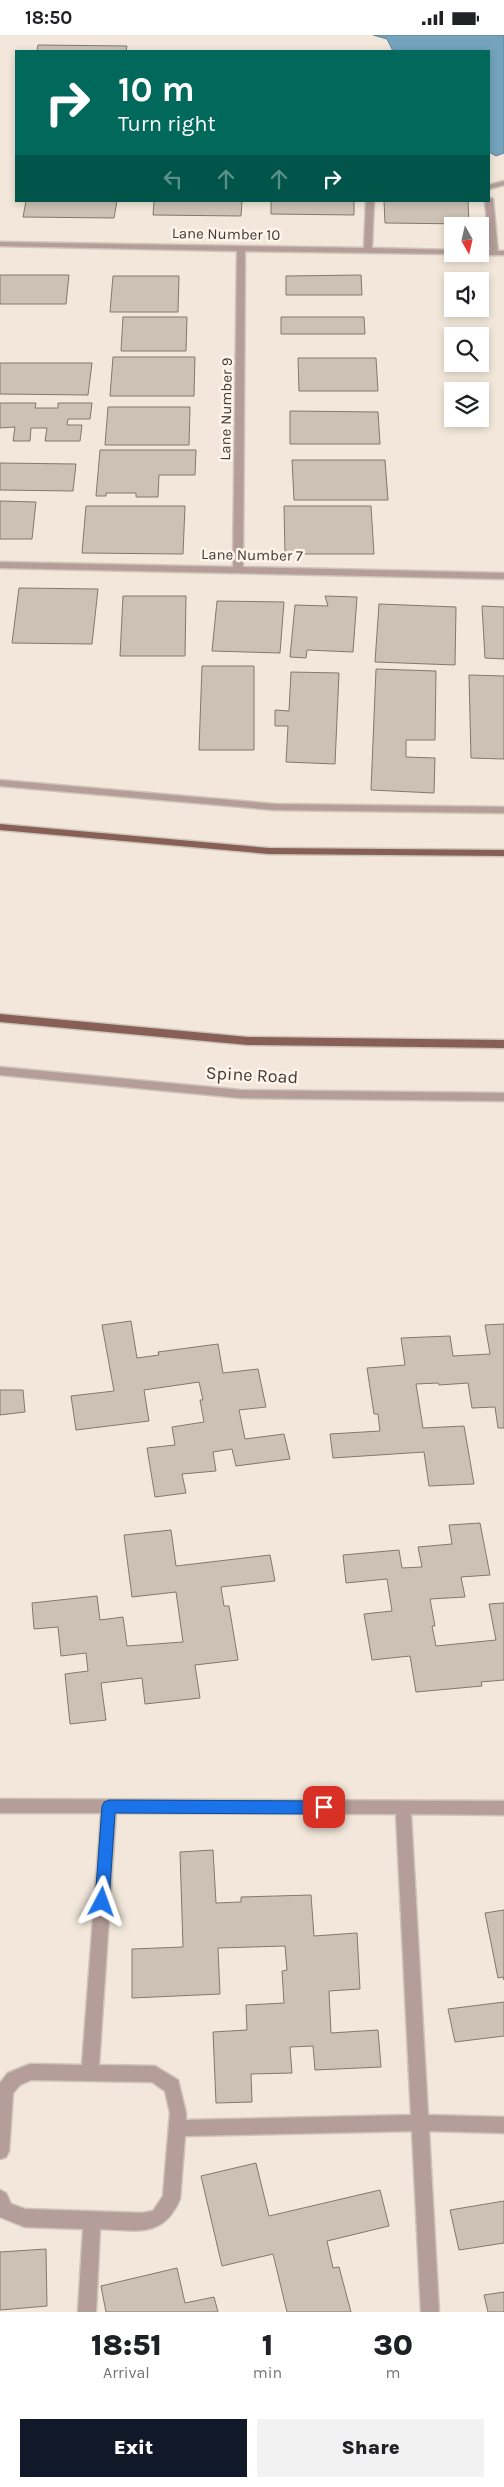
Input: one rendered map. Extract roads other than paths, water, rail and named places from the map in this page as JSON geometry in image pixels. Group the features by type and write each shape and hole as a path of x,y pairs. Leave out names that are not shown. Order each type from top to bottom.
{"main road":[{"path":"0,827 270,851 504,853"},
{"name":"Spine Road","path":"0,1018 248,1041 504,1044"}],"street":[{"path":"490,187 504,183"},
{"path":"368,251 370,202"},
{"path":"489,202 494,253"},
{"name":"Lane Number 10","path":"0,244 444,252"},
{"name":"Lane Number 9","path":"238,570 241,248"},
{"path":"489,253 504,253"},
{"name":"Lane Number 7","path":"0,565 504,576"},
{"path":"0,783 275,807 504,810"},
{"name":"Spine Road","path":"0,1071 241,1094 504,1097"},
{"path":"0,1806 504,1808"},
{"path":"90,2073 109,1806"},
{"path":"403,1808 430,2312"},
{"path":"0,2151 5,2090 14,2079 30,2072 155,2074 172,2086 178,2113 172,2199 158,2218 142,2221 24,2218 5,2210 0,2199"},
{"path":"177,2128 420,2123 504,2125"},
{"path":"87,2312 92,2220"}],"water":[{"path":"373,35 504,35 504,153 496,156 490,153 490,50 392,50 387,39"}]}
